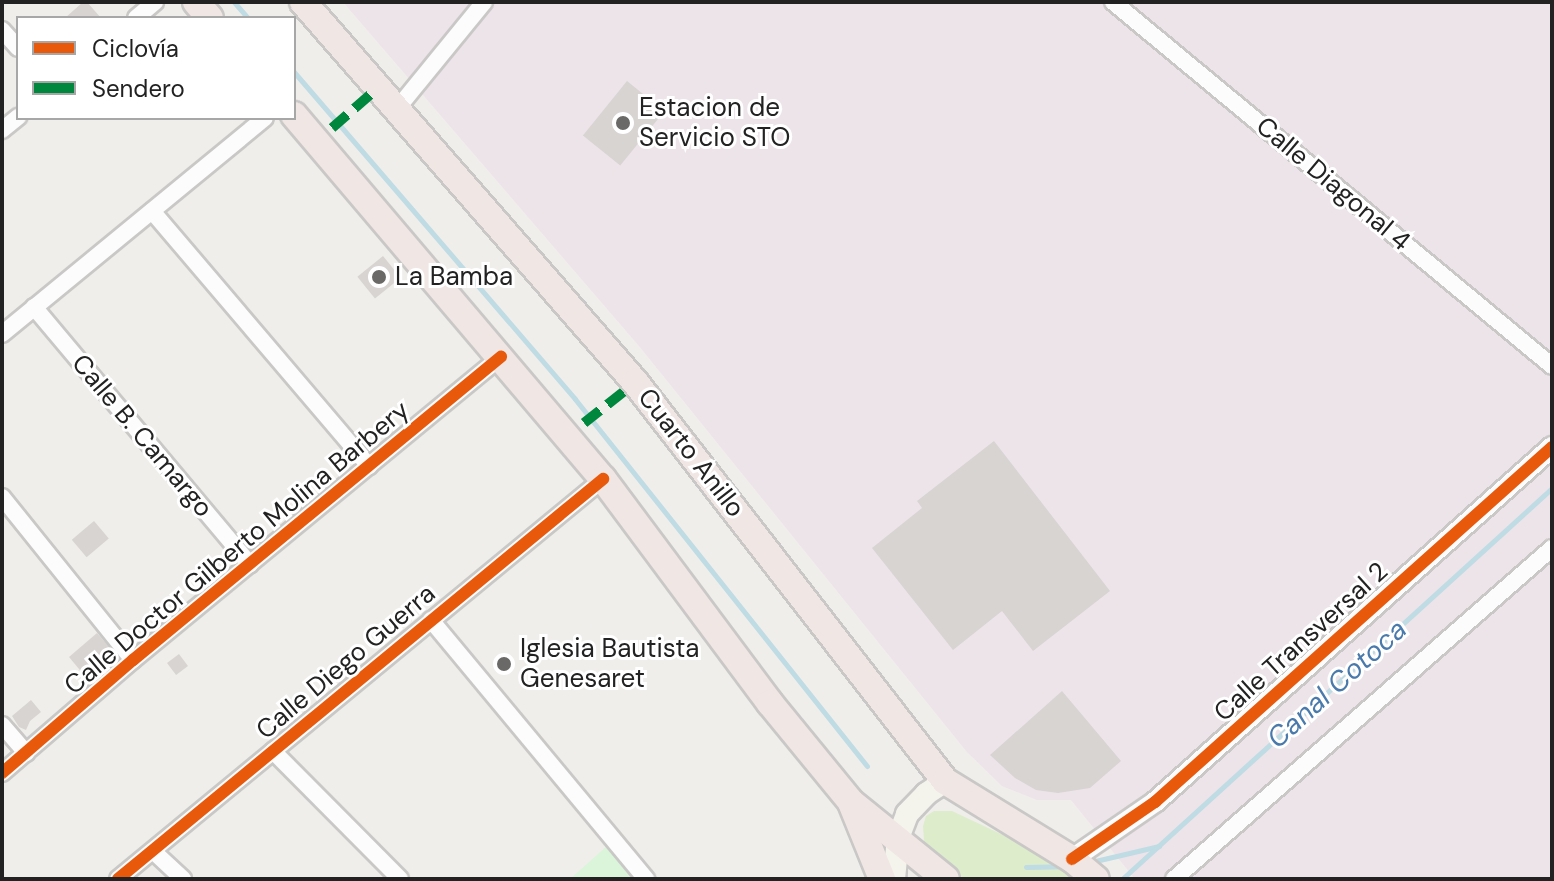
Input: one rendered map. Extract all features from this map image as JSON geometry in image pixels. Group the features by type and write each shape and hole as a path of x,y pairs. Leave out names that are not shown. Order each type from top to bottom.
{"highway":[{"name":"Cuarto Anillo","path":"303,2 635,382 945,781 1072,859 1095,878"},
{"path":"296,117 603,479 770,703 851,802 946,879"},
{"path":"851,802 882,879"}],"main road":[{"path":"894,879 898,838 907,814 926,794 945,781"}],"street":[{"path":"138,16 155,2"},
{"path":"396,110 484,2"},
{"name":"Calle Diagonal 4","path":"1113,2 1552,366"},
{"path":"2,30 16,46"},
{"path":"2,334 263,120"},
{"path":"152,211 369,466"},
{"name":"Calle B. Camargo","path":"34,307 250,564"},
{"name":"Calle Doctor Gilberto Molina Barbery","path":"2,773 133,660 501,357"},
{"name":"Calle Transversal 2","path":"1072,859 1155,802 1552,447"},
{"name":"Calle Diego Guerra","path":"118,879 603,479"},
{"path":"2,497 133,660"},
{"path":"1174,879 1552,548"},
{"path":"431,620 646,879"},
{"path":"2,725 26,753"},
{"path":"273,751 400,879"},
{"path":"153,851 183,879"}],"shaded area":[{"path":"343,2 1552,2 1552,879 1135,879 1071,800 1037,800 1002,786 967,752 639,346"}],"green space":[{"path":"934,811 952,811 1039,852 1073,879 964,879 924,842 926,816"},
{"path":"608,845 638,879 570,879"}],"building":[{"path":"87,2 99,16 67,16"},
{"name":"Estacion de Servicio STO","path":"627,81 664,111 620,166 583,135"},
{"name":"La Bamba","path":"383,256 401,278 375,299 357,277"},
{"path":"994,441 1110,591 1033,651 1002,611 953,650 872,548 922,508 917,501"},
{"path":"94,521 109,539 87,557 72,540"},
{"path":"97,633 110,648 108,654 84,675 69,657"},
{"path":"179,654 188,666 176,675 167,663"},
{"path":"1062,691 1121,761 1090,788 1058,793 1036,790 1015,778 990,755"},
{"path":"31,700 41,712 30,721 26,730 19,727 12,716"}],"waterway":[{"path":"234,2 246,16"},
{"path":"296,74 575,399 867,766"},
{"name":"Canal Cotoca","path":"1122,879 1552,488"},
{"path":"1091,862 1159,846"},
{"path":"1026,867 1065,866"}],"marked path":[{"path":"332,128 371,94"},
{"path":"584,423 627,389"}],"cycle path":[{"path":"2,773 133,660 501,357"},
{"path":"1072,859 1155,802 1552,447"},
{"path":"118,879 603,479"}],"place":[{"name":"Estacion de Servicio STO","path":"623,123"},
{"name":"La Bamba","path":"379,277"},
{"name":"Iglesia Bautista Genesaret","path":"504,664"}]}
